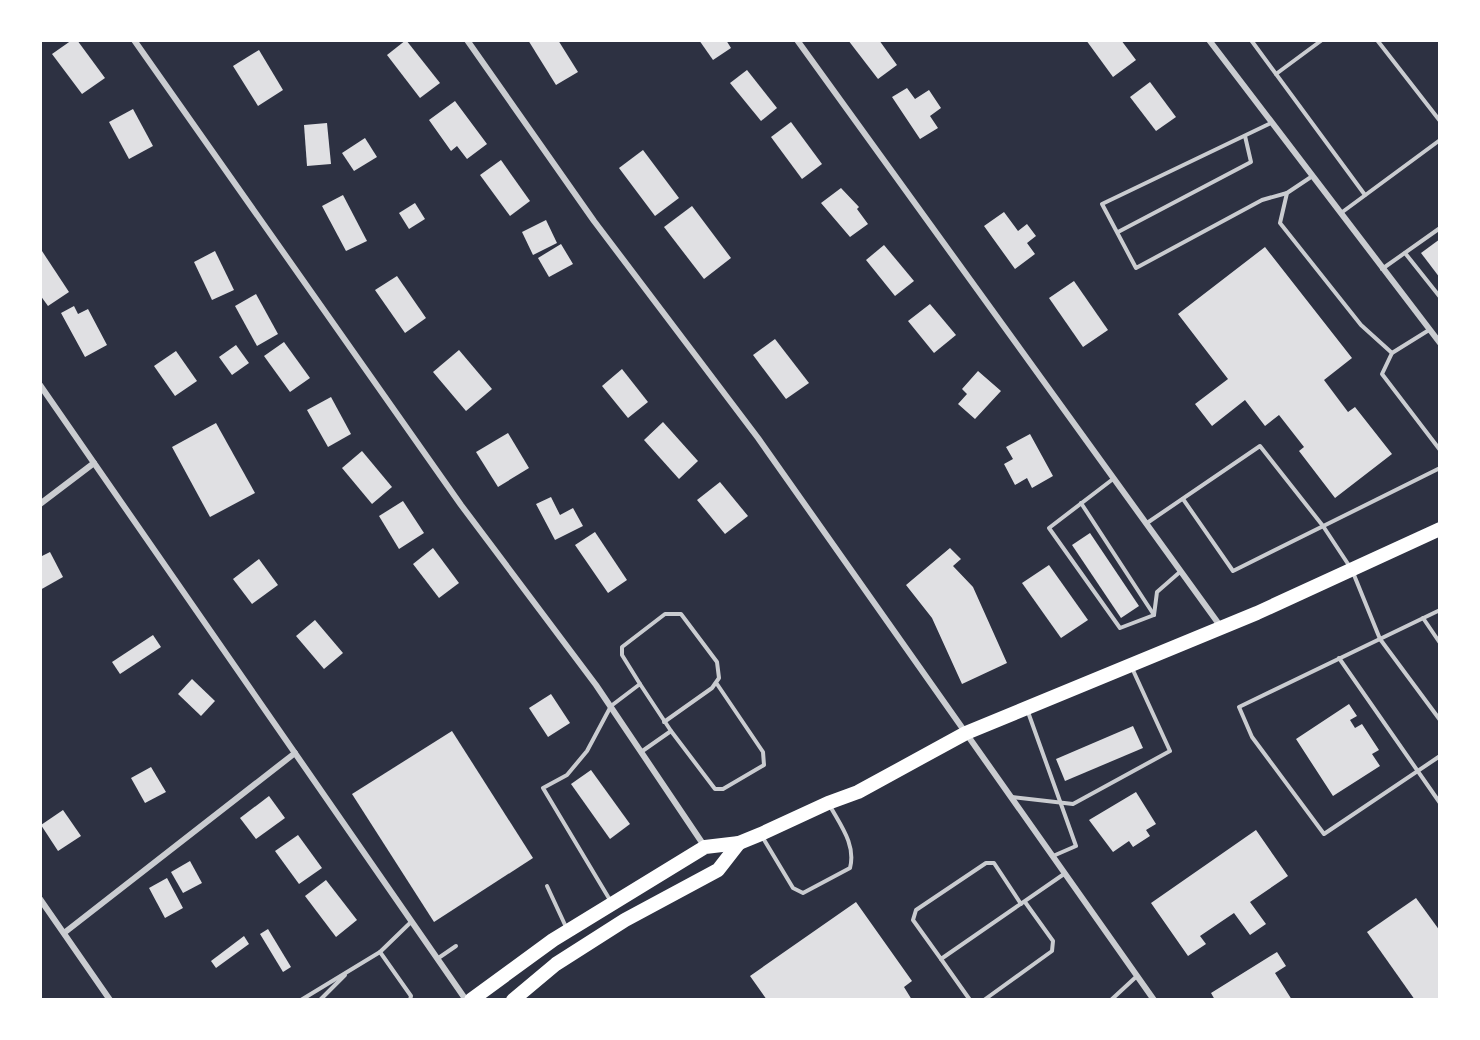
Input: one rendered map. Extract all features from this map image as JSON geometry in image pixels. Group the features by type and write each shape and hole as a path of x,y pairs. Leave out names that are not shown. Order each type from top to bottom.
{"main road":[{"path":"471,999 568,931 705,848 739,843 858,792 966,733 1222,627 1440,529"},
{"path":"513,999 556,964 625,920 717,870 739,843"}],"street":[{"path":"134,40 461,505 611,706 705,848"},
{"path":"467,40 594,221 758,438 1154,999"},
{"path":"797,40 1222,627"},
{"path":"1209,40 1339,214 1440,343"},
{"path":"40,385 466,999"},
{"path":"40,504 94,463"},
{"path":"64,933 295,753"},
{"path":"40,899 110,999"}],"lane":[{"path":"1251,40 1365,195"},
{"path":"1276,74 1322,40"},
{"path":"1377,40 1440,121"},
{"path":"1270,123 1102,204 1136,268 1262,200 1287,193 1311,177"},
{"path":"1118,232 1251,162 1245,136"},
{"path":"1339,214 1440,140"},
{"path":"1287,193 1280,223 1361,325 1392,353"},
{"path":"1382,269 1440,228"},
{"path":"1405,253 1440,297"},
{"path":"1429,330 1392,353 1382,374 1440,450"},
{"path":"1147,523 1260,446 1323,526 1352,570 1380,639 1440,720"},
{"path":"1183,499 1233,571 1440,468"},
{"path":"1114,478 1049,528 1120,628 1154,615"},
{"path":"1081,503 1154,615"},
{"path":"1154,615 1157,592 1181,571"},
{"path":"1440,610 1239,707 1252,737 1324,834 1440,756"},
{"path":"664,722 717,684 720,673 717,662 686,619 675,612 665,614 622,647 622,656 664,722 715,789 723,789 764,765 763,752 717,684"},
{"path":"1423,618 1440,643"},
{"path":"1338,658 1440,802"},
{"path":"1011,797 1072,804 1170,751 1130,664"},
{"path":"612,903 543,788 567,775 586,751 611,706 640,684"},
{"path":"1027,708 1058,802 1076,846 1053,856"},
{"path":"641,752 671,731"},
{"path":"761,834 793,888 803,893 850,868 853,856 850,843 828,803"},
{"path":"970,999 913,920 916,909 986,863 994,863 1053,941 1052,951 984,999"},
{"path":"941,959 1065,873"},
{"path":"547,886 568,931"},
{"path":"301,999 380,952 411,921"},
{"path":"438,959 456,946"},
{"path":"380,952 411,996 410,999"},
{"path":"320,999 349,970"},
{"path":"1111,999 1137,976"}],"building":[{"path":"72,40 77,40 105,78 82,94 52,54"},
{"path":"406,40 440,83 420,98 387,55"},
{"path":"528,40 558,40 578,72 556,85"},
{"path":"699,40 726,40 731,48 713,60"},
{"path":"848,40 879,40 897,65 878,79"},
{"path":"1086,40 1121,40 1136,60 1113,77"},
{"path":"259,50 283,90 258,106 233,66"},
{"path":"747,70 777,108 761,121 730,83"},
{"path":"1150,82 1176,117 1156,131 1130,97"},
{"path":"907,88 915,99 929,90 941,108 930,116 938,128 920,139 892,97"},
{"path":"455,101 487,144 467,159 457,146 451,151 429,120"},
{"path":"133,109 153,146 129,159 109,122"},
{"path":"791,122 822,164 802,179 771,137"},
{"path":"327,123 331,164 307,166 304,125"},
{"path":"365,138 377,157 354,171 342,153"},
{"path":"643,150 679,198 655,216 619,168"},
{"path":"501,160 530,201 510,216 480,175"},
{"path":"841,188 859,207 857,209 868,224 850,237 821,203"},
{"path":"343,195 367,241 346,251 322,206"},
{"path":"415,203 425,219 409,229 399,213"},
{"path":"692,206 731,258 704,279 664,227"},
{"path":"1004,212 1018,231 1027,224 1036,236 1027,243 1035,254 1015,269 984,226"},
{"path":"546,220 557,243 533,255 522,232"},
{"path":"1440,239 1440,278 1421,253"},
{"path":"561,244 573,264 549,277 538,258"},
{"path":"884,245 914,281 895,296 866,260"},
{"path":"1265,247 1352,358 1324,380 1348,412 1355,407 1392,454 1335,498 1299,451 1304,447 1279,415 1265,426 1245,400 1212,426 1195,404 1228,379 1178,314"},
{"path":"40,248 69,292 48,306 40,295"},
{"path":"215,251 234,290 212,300 194,262"},
{"path":"397,276 426,318 405,333 375,290"},
{"path":"1074,281 1108,330 1083,347 1049,298"},
{"path":"256,294 278,334 257,346 235,306"},
{"path":"930,304 956,335 934,353 908,321"},
{"path":"74,306 78,314 88,309 107,345 85,357 61,313"},
{"path":"775,339 809,383 786,399 753,355"},
{"path":"284,342 310,378 290,392 264,356"},
{"path":"236,345 249,363 232,375 219,357"},
{"path":"459,350 492,389 466,411 433,372"},
{"path":"176,351 197,381 175,396 154,366"},
{"path":"622,369 648,402 628,418 602,386"},
{"path":"978,371 1001,391 975,419 958,404 967,394 962,389"},
{"path":"331,397 351,434 328,447 307,410"},
{"path":"663,422 698,461 679,479 644,440"},
{"path":"216,423 255,493 210,517 172,447"},
{"path":"508,433 529,468 498,487 476,452"},
{"path":"1030,434 1053,476 1032,488 1027,478 1015,485 1004,464 1013,459 1006,447"},
{"path":"362,451 392,487 372,504 342,468"},
{"path":"720,482 748,516 725,534 697,500"},
{"path":"551,497 560,515 573,508 583,526 555,540 536,504"},
{"path":"403,501 424,533 399,549 379,516"},
{"path":"595,532 627,580 608,593 575,545"},
{"path":"1090,533 1139,606 1121,618 1072,545"},
{"path":"433,548 459,583 439,598 413,564"},
{"path":"950,548 961,559 953,566 973,587 1007,663 962,684 932,618 906,585"},
{"path":"50,552 63,577 40,590 40,557"},
{"path":"259,559 278,585 252,604 233,579"},
{"path":"1049,565 1088,620 1061,638 1022,583"},
{"path":"315,620 343,653 324,669 296,636"},
{"path":"153,635 161,647 120,674 112,662"},
{"path":"192,679 215,701 201,716 178,694"},
{"path":"551,694 570,723 548,737 529,708"},
{"path":"1349,704 1357,716 1350,720 1355,728 1362,724 1379,750 1372,754 1380,766 1333,796 1296,739"},
{"path":"1133,726 1143,748 1065,781 1056,759"},
{"path":"452,731 533,858 434,922 352,794"},
{"path":"151,767 166,792 145,803 131,778"},
{"path":"591,770 630,824 610,839 571,784"},
{"path":"1136,792 1156,824 1146,830 1150,836 1133,847 1129,841 1113,852 1089,820"},
{"path":"269,796 285,818 256,839 240,818"},
{"path":"63,810 81,836 58,851 41,825"},
{"path":"1256,830 1288,876 1250,902 1266,924 1250,935 1234,913 1200,936 1206,944 1188,956 1151,903"},
{"path":"298,835 322,868 299,884 275,851"},
{"path":"190,861 202,883 183,893 171,872"},
{"path":"167,878 183,908 165,918 149,888"},
{"path":"326,880 357,920 336,937 305,896"},
{"path":"1416,898 1440,931 1440,1000 1415,1000 1367,932"},
{"path":"856,902 912,981 904,987 912,1000 767,1000 750,976"},
{"path":"268,929 291,967 283,972 260,934"},
{"path":"244,936 249,944 216,968 211,961"},
{"path":"1277,952 1286,966 1275,973 1292,1000 1215,1000 1211,993"}]}
